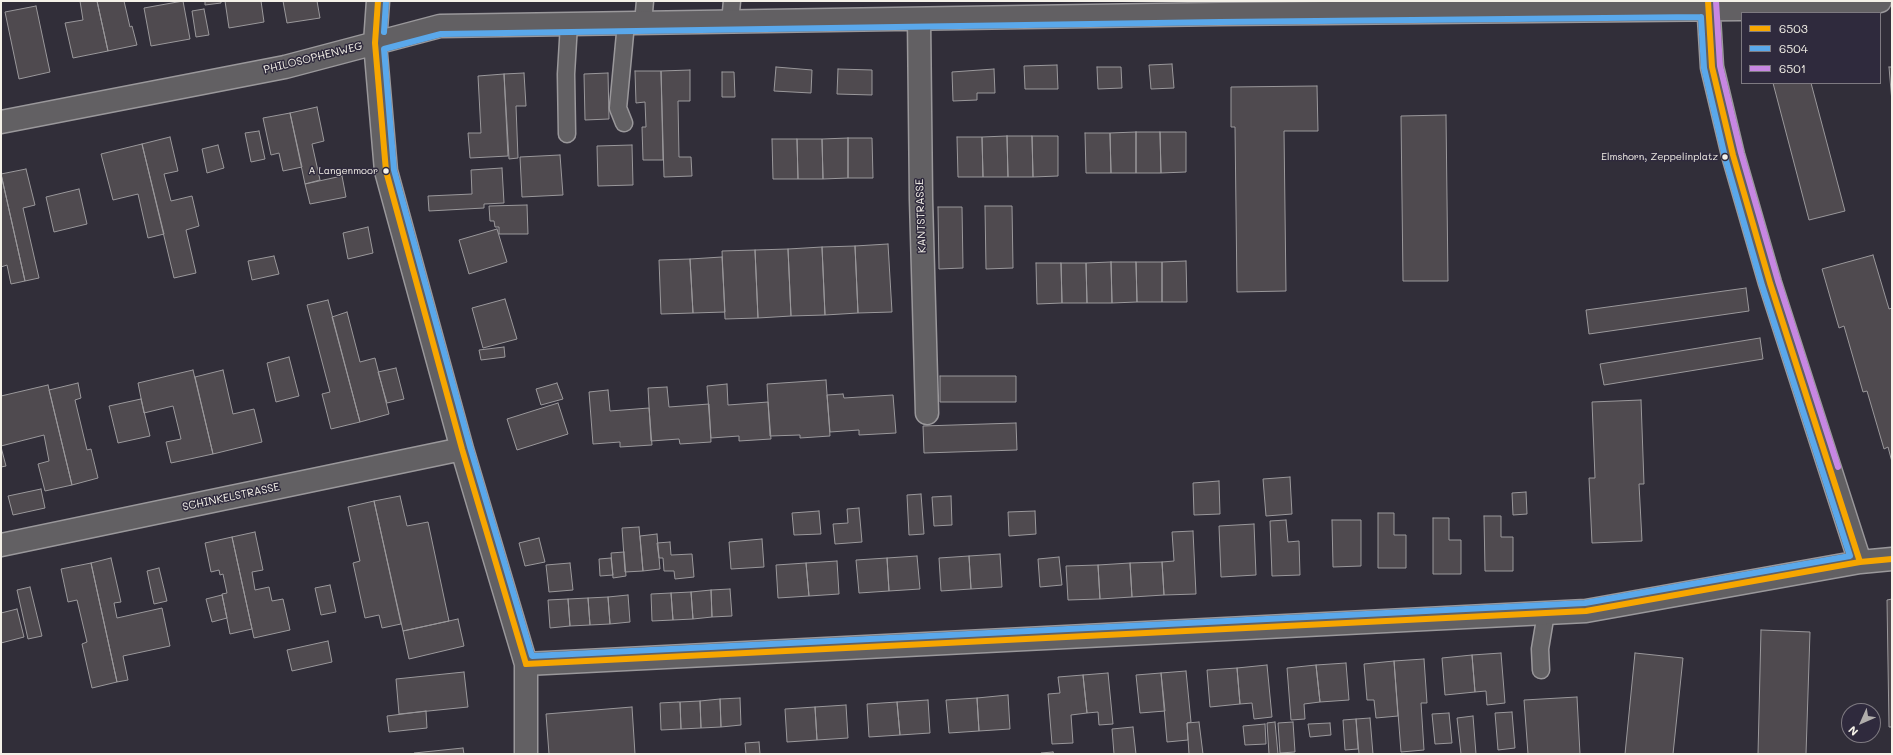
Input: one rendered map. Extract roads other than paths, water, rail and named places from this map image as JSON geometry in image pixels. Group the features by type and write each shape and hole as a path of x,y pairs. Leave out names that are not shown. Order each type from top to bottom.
{"street":[{"path":"378,1 375,43 386,171 462,449 526,664 526,754"},
{"name":"PHILOSOPHENWEG","path":"1,122 285,67 440,26 635,23 731,11 919,19 1385,7 1708,5 1740,9 1880,1"},
{"path":"1708,5 1712,67 1733,155 1770,283 1860,562"},
{"name":"KANTSTRASSE","path":"919,19 920,199 928,412"},
{"name":"SCHINKELSTRASSE","path":"1,545 462,449"},
{"path":"526,664 1586,611 1860,562 1892,559"}],"lane":[{"path":"624,123 618,108 635,23 645,1"},
{"path":"567,134 566,74 568,24"},
{"path":"1541,670 1540,649 1546,613"}],"place":[{"name":"Elmshorn, Zeppelinplatz","path":"1725,157"},
{"name":"A Langenmoor","path":"386,171"}]}
